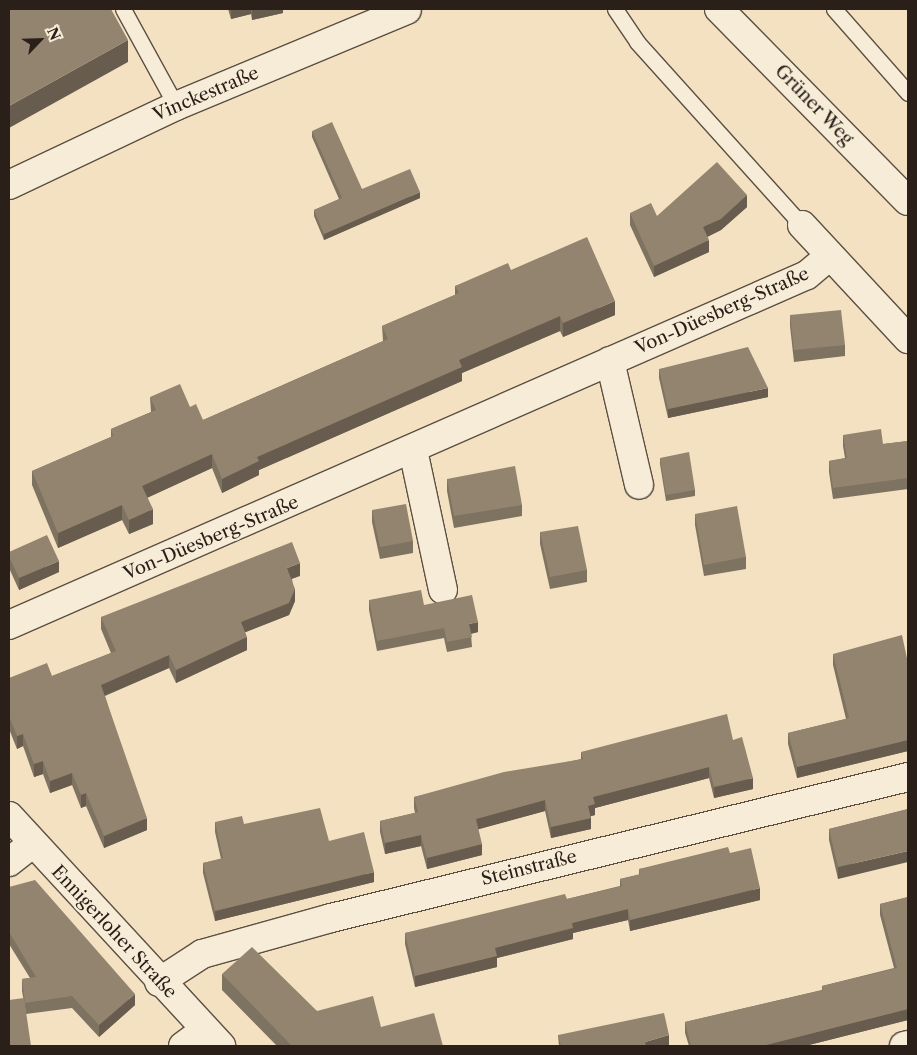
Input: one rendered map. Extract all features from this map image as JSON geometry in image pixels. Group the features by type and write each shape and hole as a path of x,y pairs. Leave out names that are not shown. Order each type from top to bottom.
{"street":[{"name":"Grüner Weg","path":"719,9 908,201"},
{"name":"Vinckestraße","path":"9,185 176,106 406,10"},
{"name":"Von-Düesberg-Straße","path":"802,225 908,339"},
{"name":"Von-Düesberg-Straße","path":"9,625 413,450 610,361 808,275 830,256"},
{"path":"610,361 639,485"},
{"path":"413,450 442,590"},
{"name":"Steinstraße","path":"159,982 202,954 331,918 908,777"},
{"name":"Ennigerloher Straße","path":"9,816 32,844 213,1038"},
{"path":"9,862 32,844"},
{"path":"183,1046 213,1038"},
{"path":"904,1046 908,1045"}],"lane":[{"path":"123,9 176,106"},
{"path":"614,9 637,42 802,225"},
{"path":"834,9 908,93"}],"building":[{"path":"9,9 111,9 128,40 9,106"},
{"path":"332,122 362,189 410,169 420,192 324,234 314,210 342,198 312,131"},
{"path":"717,162 747,195 721,219 703,227 709,240 654,266 630,213 651,203 657,216"},
{"path":"587,237 615,301 563,323 560,316 459,360 462,367 257,457 259,461 222,479 212,454 142,486 153,509 129,520 122,505 58,533 32,471 113,436 111,429 156,410 150,397 180,384 190,407 196,404 203,420 388,339 382,326 459,293 455,286 508,263 511,270"},
{"path":"841,310 845,345 794,350 790,315"},
{"path":"748,347 768,388 668,409 659,369"},
{"path":"881,429 883,444 908,441 908,478 833,488 829,461 847,458 843,435"},
{"path":"689,452 695,490 666,495 660,458"},
{"path":"515,466 522,505 454,516 447,479"},
{"path":"406,504 413,541 380,547 372,510"},
{"path":"737,506 746,557 704,565 695,514"},
{"path":"578,526 587,570 550,577 540,532"},
{"path":"47,535 59,561 19,578 9,552"},
{"path":"292,542 300,563 287,568 295,589 289,603 241,622 247,637 176,670 169,655 101,685 147,818 104,836 86,793 81,795 72,773 50,781 43,761 34,764 23,734 17,736 9,716 9,678 47,663 52,676 116,651 101,617"},
{"path":"421,590 424,605 472,595 478,622 469,624 472,637 447,642 444,628 377,641 369,600"},
{"path":"902,635 908,663 908,740 797,767 788,733 849,718 833,654"},
{"path":"727,714 733,740 742,737 753,778 714,787 709,767 593,797 595,804 588,806 591,818 551,827 545,800 476,819 482,844 427,858 421,835 385,843 380,821 418,812 414,797 504,772 583,759 581,752"},
{"path":"320,808 329,841 364,832 374,872 215,911 203,863 223,858 215,822 242,816 244,824"},
{"path":"908,809 908,851 838,867 829,829"},
{"path":"728,847 730,853 751,848 760,888 630,920 628,909 572,923 573,928 495,948 497,956 415,976 405,933 565,894 567,899 622,886 620,879 640,874 639,869"},
{"path":"35,880 135,994 99,1025 72,996 25,1003 22,979 36,977 9,932 9,887"},
{"path":"908,897 908,1009 762,1046 691,1046 685,1022 823,990 822,986 897,968 880,904"},
{"path":"252,947 317,1011 373,996 381,1027 434,1013 443,1046 292,1046 222,974"},
{"path":"24,998 31,1046 9,1046 9,1000"},
{"path":"664,1013 669,1035 645,1042 646,1046 561,1046 558,1035"}]}
